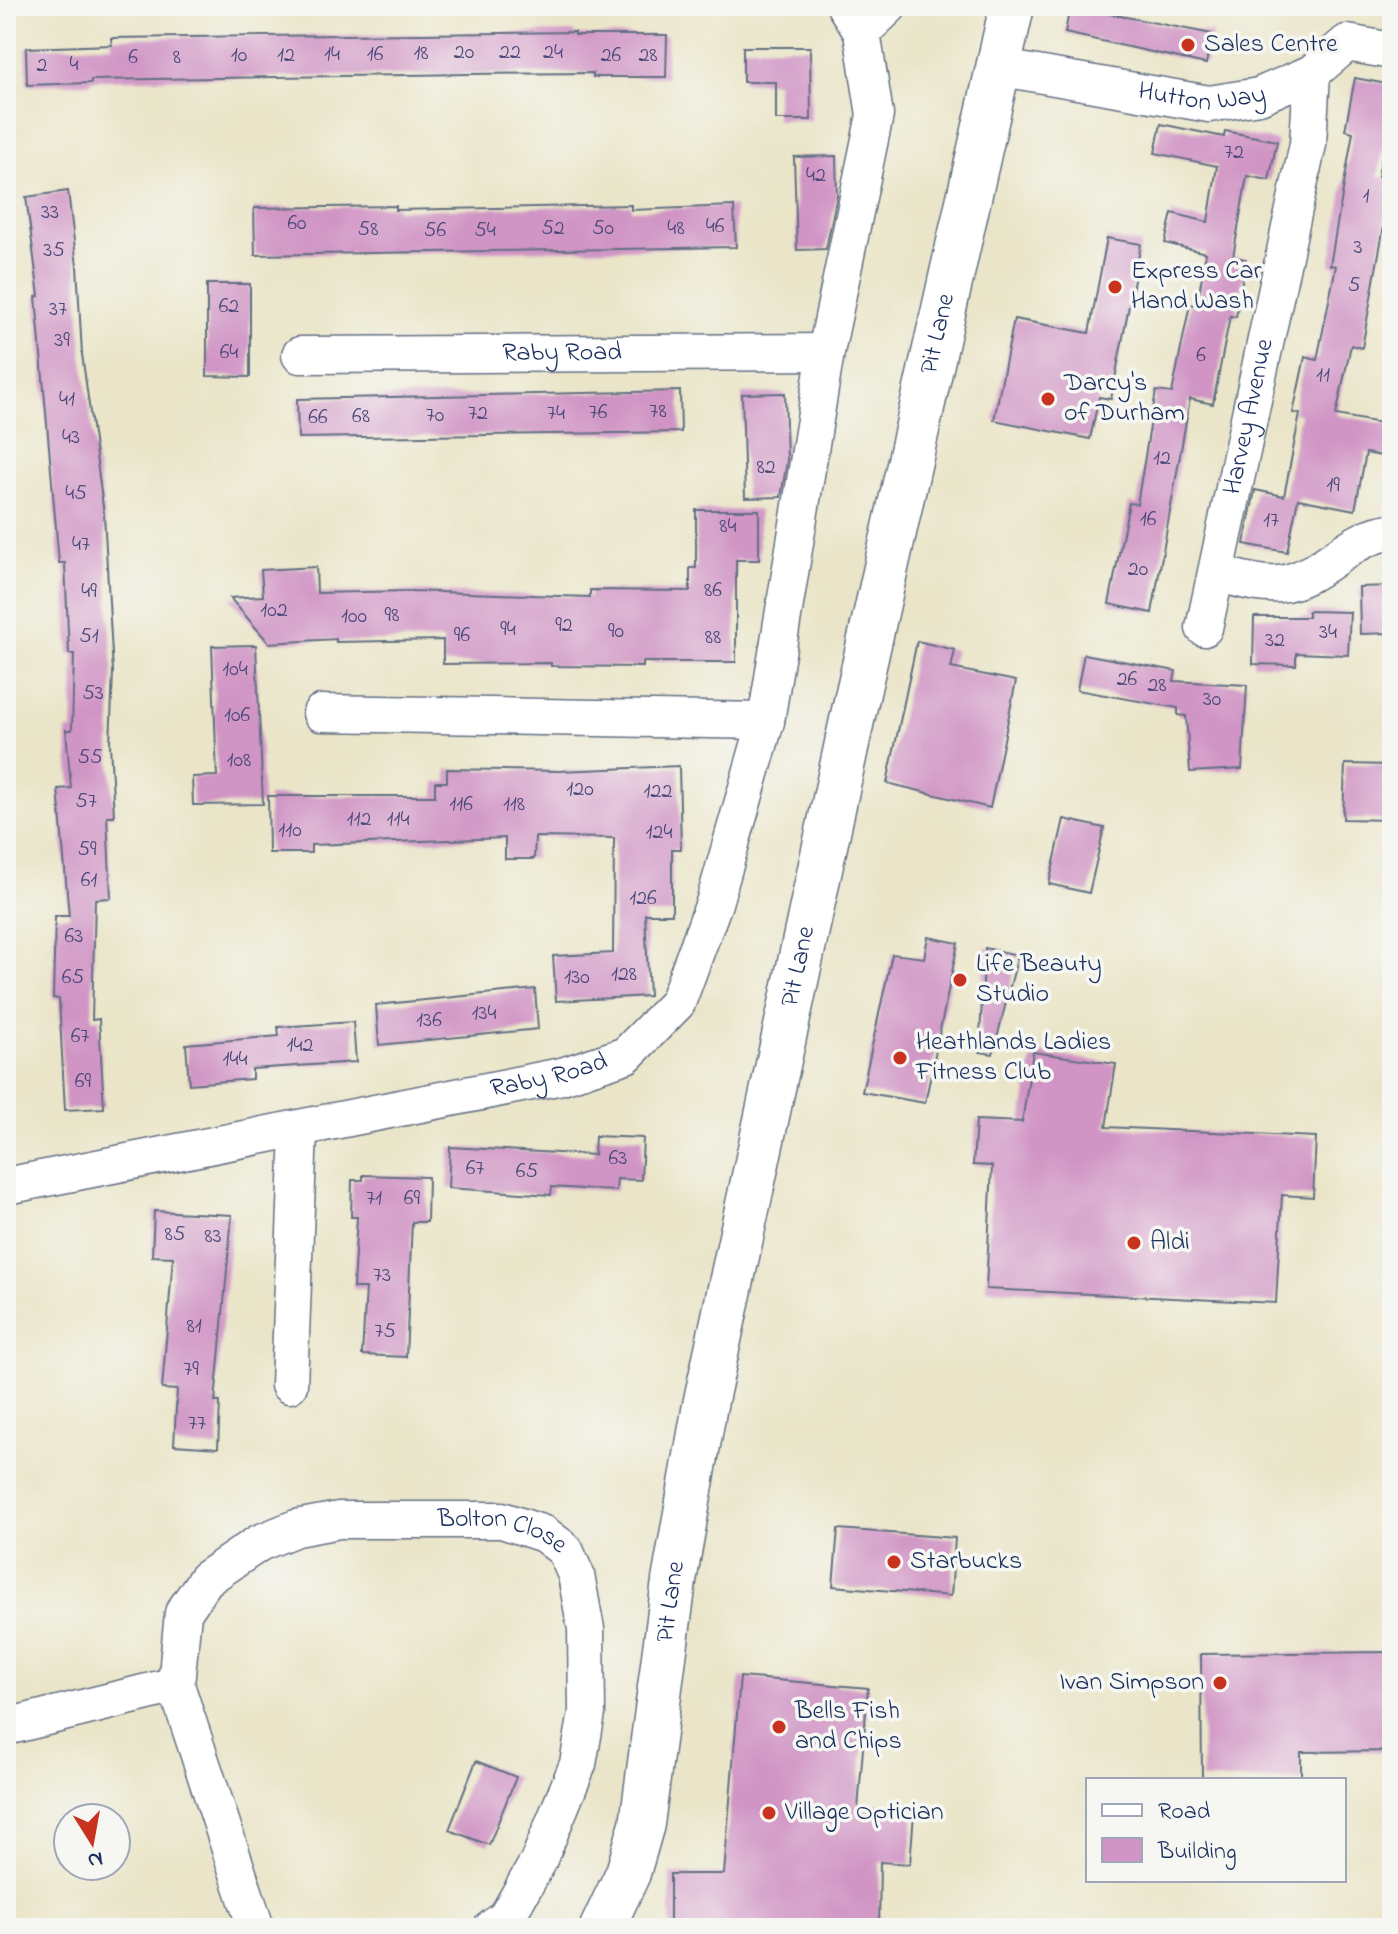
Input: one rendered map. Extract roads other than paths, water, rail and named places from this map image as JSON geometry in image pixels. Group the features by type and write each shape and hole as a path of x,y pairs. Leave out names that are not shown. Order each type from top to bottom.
{"street":[{"name":"Raby Road","path":"6,1186 299,1131 562,1076 626,1055 677,1003 714,903 766,721 826,352 875,115 853,19 889,6"},
{"name":"Pit Lane","path":"602,1928 628,1873 642,1824 674,1581 705,1405 1012,6"},
{"name":"Hutton Way","path":"997,67 1209,104 1259,96 1312,73 1347,43 1392,51"},
{"name":"Harvey Avenue","path":"1204,628 1308,144 1312,73"},
{"name":"Raby Road","path":"300,355 826,352"},
{"path":"1218,574 1252,582 1278,584 1296,580 1353,545 1392,532"},
{"path":"321,713 766,721"},
{"path":"289,1385 299,1131"},
{"name":"Bolton Close","path":"256,1928 176,1685 183,1613 206,1579 259,1543 296,1528 339,1520 502,1520 544,1534 565,1550 576,1575 586,1629 587,1713 578,1764 538,1862 506,1918 492,1928"},
{"path":"6,1727 176,1685"}],"place":[{"name":"Sales Centre","path":"1188,45"},
{"name":"Express Car Hand Wash","path":"1115,287"},
{"name":"Darcy's of Durham","path":"1048,399"},
{"name":"Life Beauty Studio","path":"960,980"},
{"name":"Heathlands Ladies Fitness Club","path":"900,1058"},
{"name":"Aldi","path":"1134,1243"},
{"name":"Starbucks","path":"894,1562"},
{"name":"Ivan Simpson","path":"1220,1683"},
{"name":"Bells Fish and Chips","path":"779,1727"},
{"name":"Village Optician","path":"769,1813"}]}
